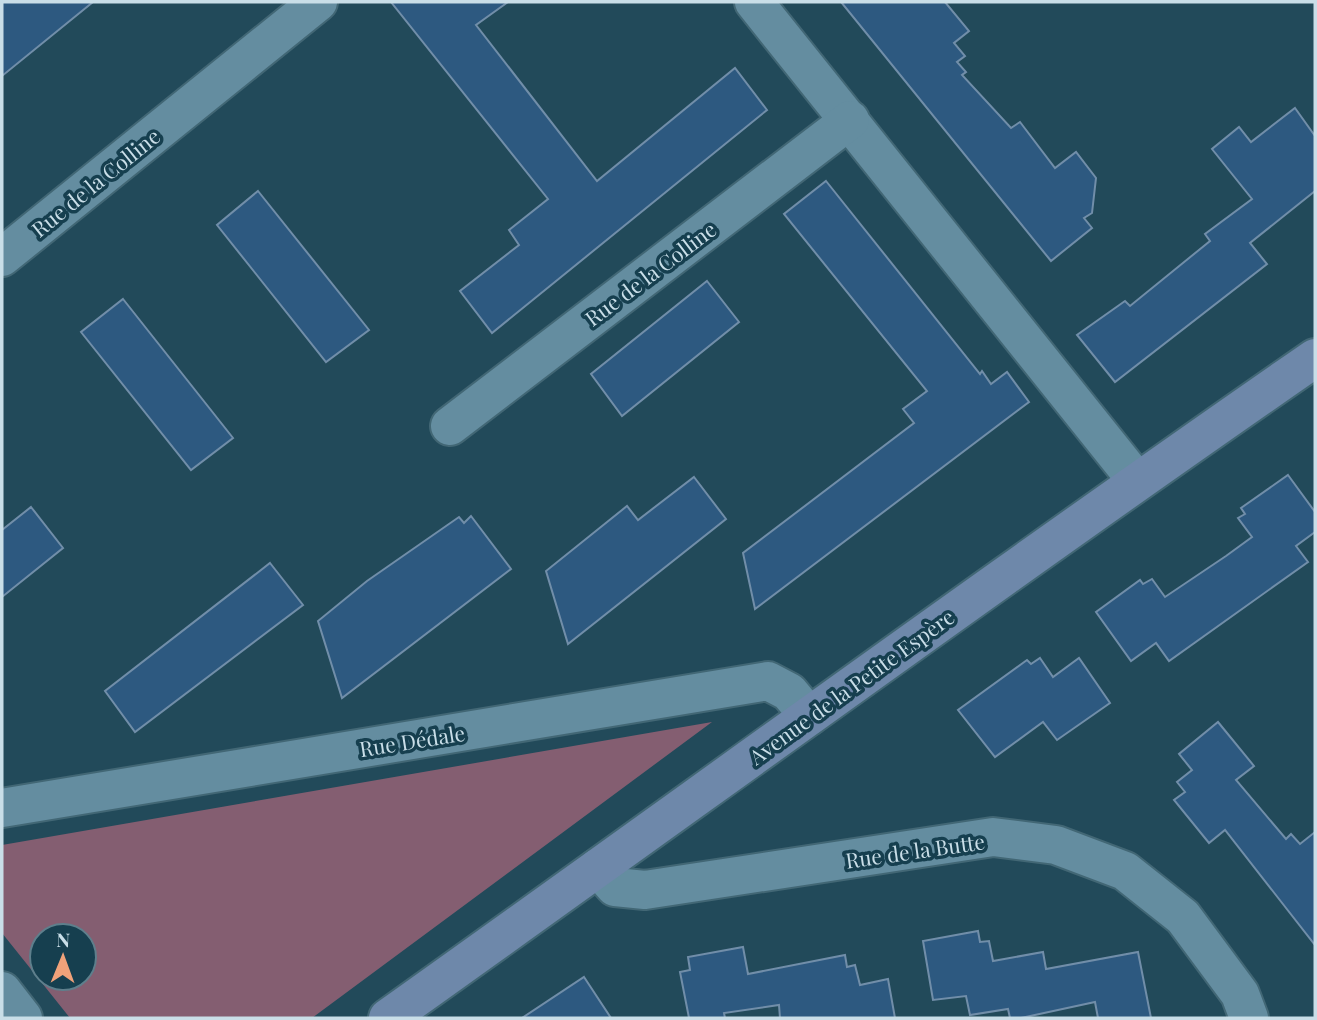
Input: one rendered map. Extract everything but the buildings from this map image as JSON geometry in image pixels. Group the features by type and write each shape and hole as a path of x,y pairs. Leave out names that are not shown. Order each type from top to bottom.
{"street":[{"name":"Rue de la Colline","path":"2,257 318,2"},
{"path":"754,2 1138,481"},
{"name":"Rue de la Colline","path":"450,426 850,120"},
{"name":"Avenue de la Petite Espère","path":"388,1018 1138,481 1315,358"},
{"name":"Rue Dédale","path":"2,808 768,681 789,692 810,716"},
{"name":"Rue de la Butte","path":"598,868 615,887 645,890 993,837 1056,845 1125,872 1183,917 1240,994 1248,1018"},
{"path":"2,991 23,1018"}],"shaded area":[{"path":"712,722 312,1018 70,1018 49,992 98,992 98,922 28,922 28,966 2,933 2,845"}]}
